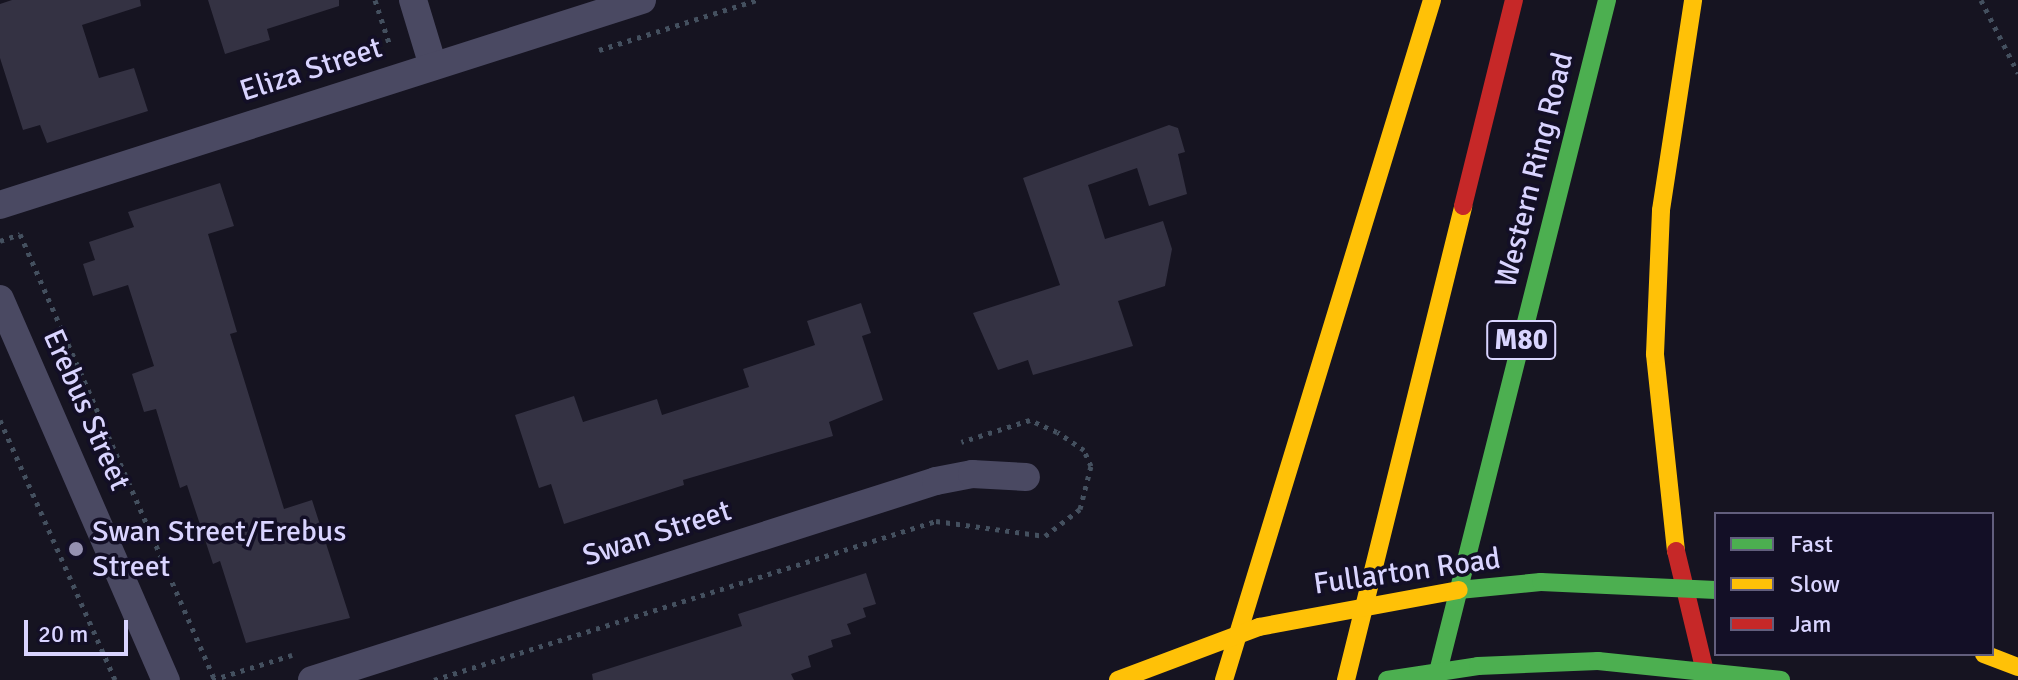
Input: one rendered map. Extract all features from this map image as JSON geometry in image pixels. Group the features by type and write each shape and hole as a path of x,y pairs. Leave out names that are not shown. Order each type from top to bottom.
{"main road":[{"path":"1224,680 1432,0"},
{"name":"Western Ring Road","path":"1346,680 1514,0"},
{"name":"Western Ring Road","path":"1436,680 1607,0"},
{"path":"1693,0 1661,210 1655,354 1668,517 1707,680"},
{"name":"Fullarton Road","path":"1118,680 1259,627 1422,593 1554,582 1714,590"},
{"path":"1989,656 2018,667"},
{"path":"1387,680 1478,666 1598,661 1781,680"}],"street":[{"path":"413,0 433,66"},
{"name":"Eliza Street","path":"0,205 642,0"},
{"name":"Erebus Street","path":"0,299 166,680"},
{"name":"Swan Street","path":"312,680 936,481 972,474 1026,477"}],"path":[{"path":"375,0 390,46"},
{"path":"1981,0 2018,73"},
{"path":"0,241 20,234 214,680"},
{"path":"0,420 115,680"}],"building":[{"path":"12,0 140,0 141,6 82,25 99,78 134,68 148,111 47,143 40,125 23,130 0,58 0,4"},
{"path":"208,0 339,0 339,6 267,29 270,40 225,54"},
{"path":"1169,125 1178,128 1185,152 1178,154 1187,194 1149,206 1137,168 1088,185 1105,239 1163,221 1172,249 1165,286 1118,301 1133,346 1033,375 1028,360 998,370 973,313 1060,285 1023,178"},
{"path":"220,183 234,226 208,234 237,332 230,334 284,509 312,500 350,618 246,643 220,561 213,564 187,485 180,488 156,409 144,412 132,374 154,366 128,285 93,296 83,264 95,260 89,242 134,227 128,212"},
{"path":"861,303 871,333 862,336 883,400 829,422 833,436 683,480 684,485 564,524 551,484 539,488 515,415 574,396 583,422 657,399 662,415 749,387 743,369 815,345 807,321"},
{"path":"866,573 876,604 863,608 866,617 847,624 851,634 831,640 833,647 808,656 811,667 791,674 794,680 593,680 592,674 742,626 738,614"}],"traffic: fast":[{"path":"1436,680 1607,0"},
{"path":"1459,590 1541,582 1714,590"},
{"path":"1387,680 1478,666 1598,661 1781,680"}],"traffic: slow":[{"path":"1224,680 1432,0"},
{"path":"1676,551 1655,354 1661,210 1693,0"},
{"path":"1346,680 1463,206"},
{"path":"1118,680 1259,627 1459,590"},
{"path":"1989,656 2018,667"}],"traffic: jam":[{"path":"1463,206 1514,0"},
{"path":"1676,551 1707,680"}],"place":[{"name":"Swan Street/Erebus Street","path":"76,549"}]}
